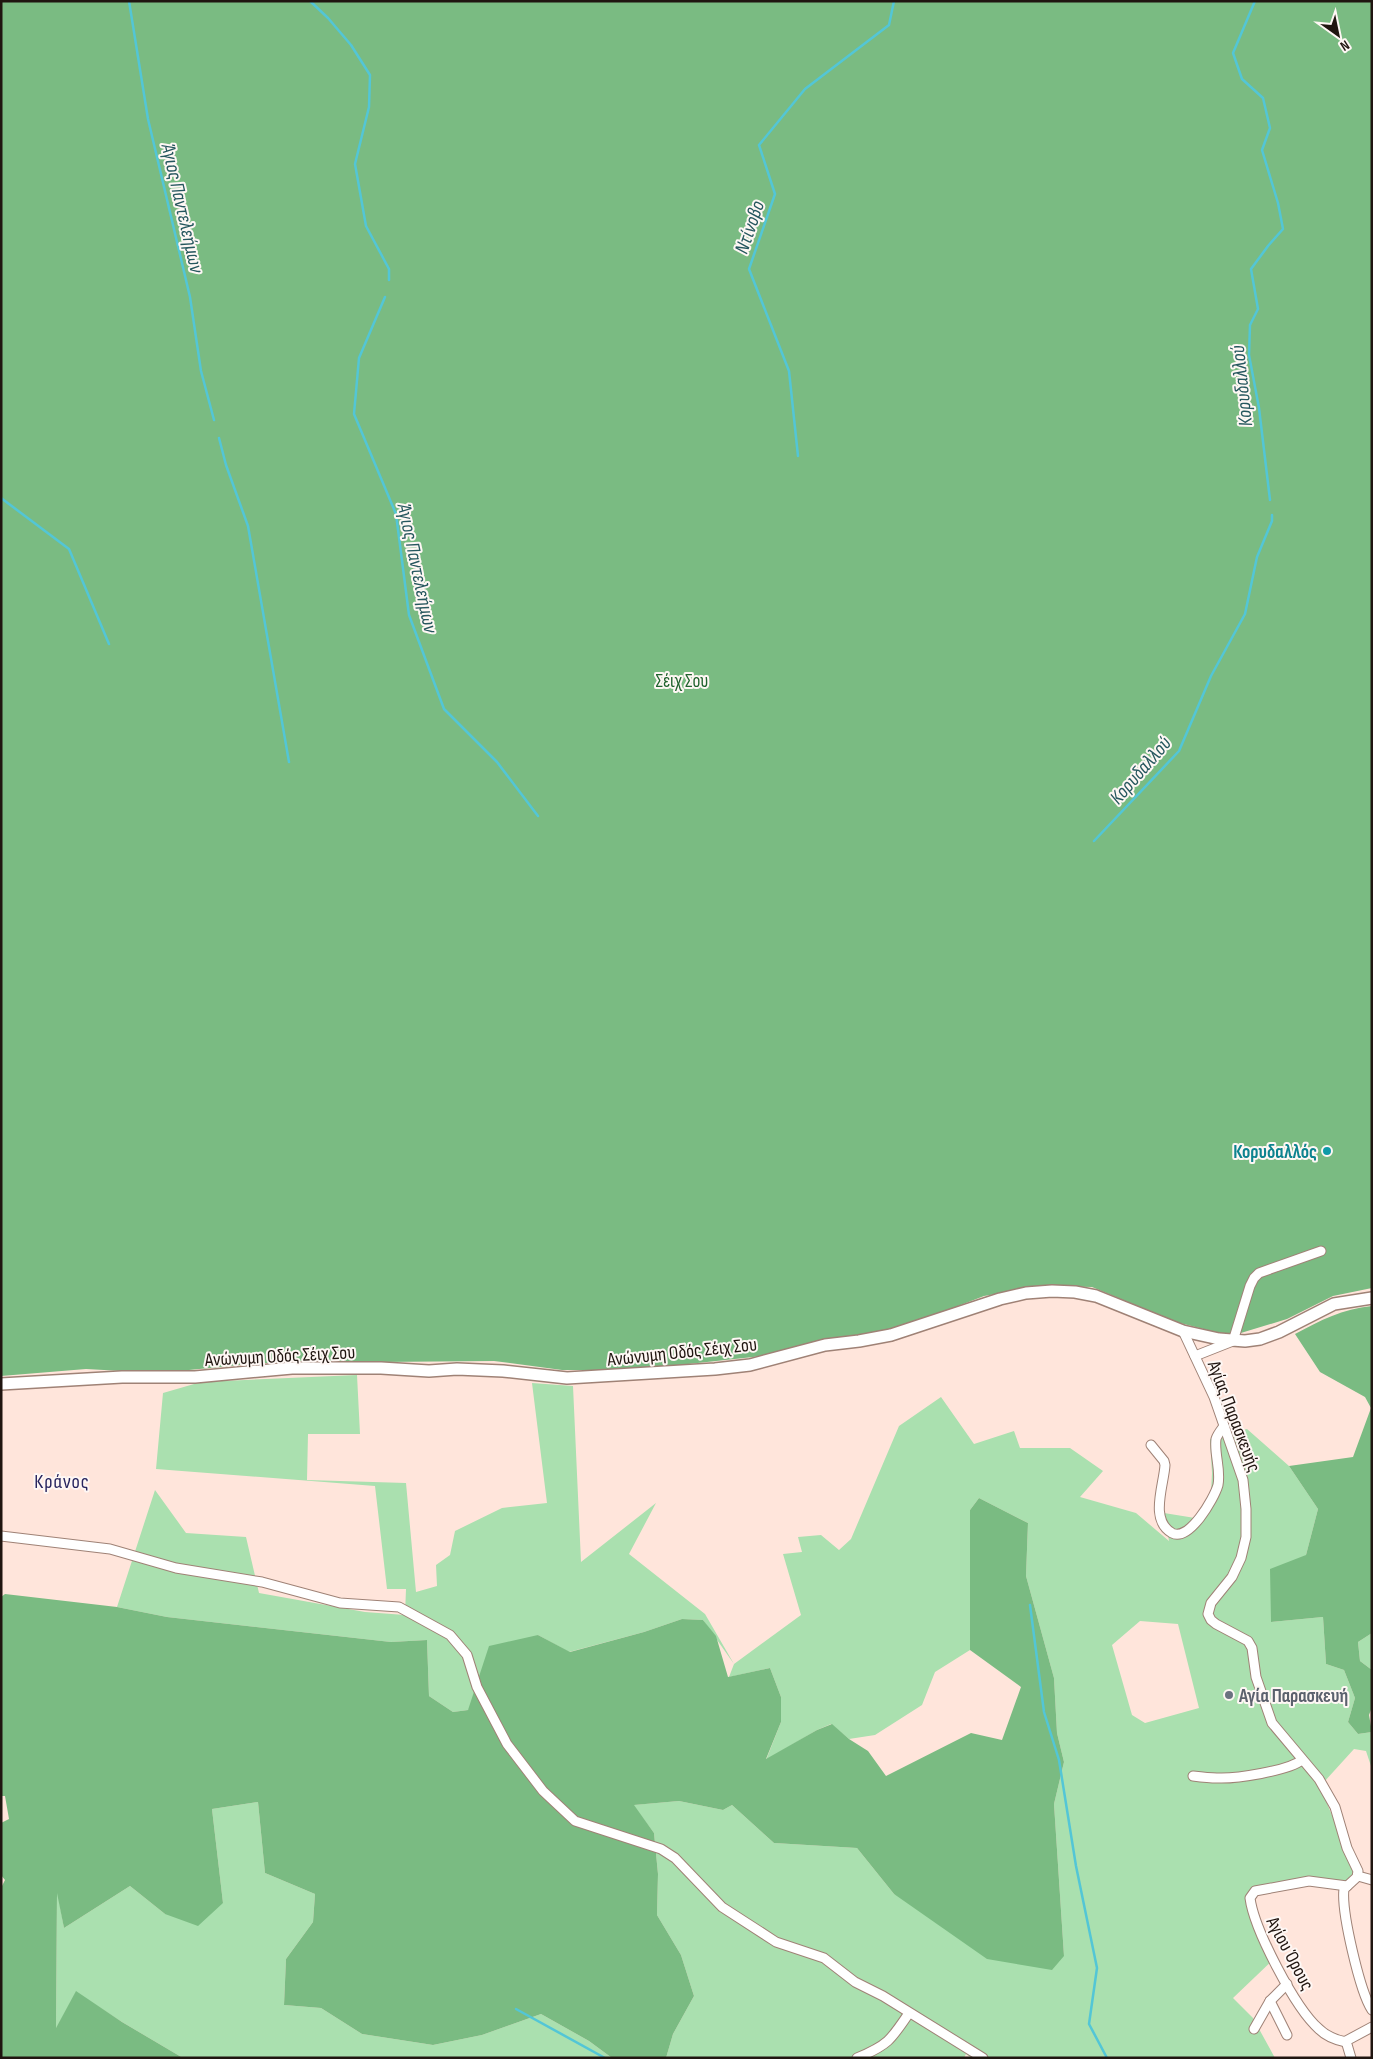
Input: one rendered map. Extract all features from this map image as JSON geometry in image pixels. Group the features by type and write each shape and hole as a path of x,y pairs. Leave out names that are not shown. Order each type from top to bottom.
{"street":[{"path":"1195,1356 1233,1341 1254,1278 1264,1270 1321,1251"},
{"name":"Ανώνυμη Οδός Σέιχ Σου","path":"1,1384 122,1377 195,1377 292,1368 381,1368 429,1371 457,1369 567,1378 750,1365 825,1345 891,1335 1000,1299 1026,1293 1052,1291 1075,1292 1096,1296 1183,1331 1233,1341 1260,1339 1270,1336 1334,1304 1372,1298"},
{"name":"Αγίας Παρασκευής","path":"1183,1331 1214,1398 1243,1480 1246,1537 1241,1558 1232,1577 1210,1603 1208,1614 1216,1624 1248,1641 1252,1648 1262,1701 1272,1723 1319,1779 1335,1807 1347,1848 1358,1871 1358,1876"},
{"path":"1151,1445 1165,1465 1159,1517 1171,1532 1182,1534 1190,1530 1206,1508 1217,1487 1219,1475 1216,1438 1224,1426"},
{"path":"1,1536 110,1549 176,1568 262,1582 340,1603 399,1607 450,1635 467,1655 477,1687 507,1744 543,1791 575,1821 661,1849 675,1858 722,1907 776,1942 824,1958 855,1982 983,2058"},
{"path":"1193,1776 1235,1777 1294,1766 1302,1760"},
{"path":"1372,1880 1358,1876 1344,1889 1348,1930 1364,1995 1372,2010"},
{"name":"Αγίου Όρους","path":"1346,2042 1328,2036 1314,2025 1287,1984 1256,1925 1251,1901 1252,1893 1256,1890 1309,1881 1347,1886"},
{"path":"1254,2029 1270,2001 1287,1984"},
{"path":"1270,2001 1287,2035"},
{"path":"857,2058 875,2050 890,2040 909,2013"},
{"path":"1351,2058 1346,2042 1351,2037 1372,2027"}],"green space":[{"name":"Σέιχ Σου","path":"1,1 1372,1 1372,1288 1333,1296 1287,1319 1231,1336 1176,1322 1092,1287 1042,1286 984,1296 883,1335 753,1357 633,1370 562,1370 494,1361 262,1363 158,1373 86,1369 1,1376"},
{"path":"1372,1306 1372,1633 1358,1642 1360,1661 1372,1670 1372,1707 1369,1715 1372,1732 1358,1734 1348,1722 1355,1698 1344,1670 1326,1664 1323,1617 1271,1622 1270,1569 1306,1555 1318,1509 1289,1466 1353,1457 1371,1408 1365,1397 1320,1372 1295,1334 1341,1312"},
{"path":"357,1375 360,1434 308,1434 307,1480 406,1483 416,1592 437,1586 436,1565 450,1555 455,1531 502,1508 547,1503 532,1383 573,1386 581,1562 656,1503 629,1554 705,1614 734,1664 703,1620 682,1619 644,1632 569,1652 538,1635 468,1710 453,1712 429,1696 427,1640 391,1642 167,1617 117,1607 155,1490 186,1533 246,1537 259,1593 365,1612 405,1615 406,1589 387,1589 375,1486 156,1469 163,1393 201,1382"},
{"path":"941,1397 974,1444 1014,1431 1020,1448 1070,1448 1103,1471 1080,1497 1136,1513 1169,1541 1164,1513 1195,1518 1211,1493 1210,1439 1247,1429 1289,1466 1318,1509 1306,1555 1271,1622 1323,1617 1326,1664 1344,1670 1355,1698 1348,1722 1358,1734 1372,1732 1372,1769 1366,1751 1354,1749 1324,1782 1321,1789 1354,1868 1349,1889 1301,1885 1254,1896 1258,1923 1275,1958 1233,1998 1253,2018 1275,2058 971,2058 966,2054 964,2058 666,2058 673,2034 694,1996 681,1955 657,1915 658,1874 654,1833 633,1805 679,1801 723,1810 732,1805 774,1843 857,1848 894,1894 1064,1956 1054,1804 1064,1762 1057,1733 1054,1678 1026,1576 1028,1523 979,1498 970,1510 970,1650 935,1672 922,1705 875,1735 849,1739 831,1724 817,1730 766,1760 781,1722 781,1697 770,1668 729,1677 734,1664 801,1615 783,1554 802,1552 798,1537 821,1535 839,1550 851,1539 899,1426","holes":["1140,1621 1178,1624 1199,1708 1145,1723 1132,1715 1112,1645"]},
{"path":"979,1498 1028,1523 1026,1576 1054,1678 1057,1733 1064,1762 1054,1804 1064,1956 1052,1970 987,1959 894,1894 857,1848 774,1843 732,1805 723,1810 679,1801 634,1805 654,1833 658,1874 657,1915 681,1955 694,1996 673,2034 666,2058 612,2058 589,2041 541,2014 482,2035 433,2045 362,2034 321,2008 284,2005 286,1959 313,1922 315,1894 265,1873 258,1802 212,1809 223,1903 198,1926 165,1914 130,1886 64,1928 57,1893 56,2028 76,1991 122,2022 183,2058 1,2058 1,1888 5,1880 1,1875 1,1823 9,1819 5,1796 1,1796 1,1597 5,1594 117,1607 167,1617 391,1642 427,1640 429,1696 453,1712 468,1710 489,1646 538,1635 570,1652 644,1632 682,1619 703,1620 716,1636 728,1677 770,1668 781,1697 781,1722 766,1759 817,1730 832,1724 849,1739 868,1751 886,1776 971,1733 1002,1740 1021,1687 970,1650 970,1510"},
{"path":"1372,1633 1372,1670 1360,1661 1358,1642"},
{"path":"258,1802 265,1873 315,1894 313,1922 286,1959 284,2005 321,2008 362,2034 433,2045 482,2035 541,2014 589,2041 612,2058 183,2058 76,1992 56,2029 57,1889 64,1928 130,1886 165,1914 223,1903 212,1809"}],"waterway":[{"name":"Άγιος Παντελεήμων","path":"129,1 148,119 190,297 201,371 214,420"},
{"name":"Άγιος Παντελεήμων","path":"310,1 328,18 351,45 370,75 369,107 355,164 366,226 389,269 389,280"},
{"name":"Ντίνοβο","path":"798,456 789,371 749,269 775,194 759,145 805,89 889,25 894,1"},
{"name":"Κορυδαλλού","path":"1255,1 1233,53 1242,79 1263,98 1270,128 1262,150 1278,203 1283,229 1251,269 1258,309 1250,325 1249,355 1259,408 1270,500"},
{"name":"Άγιος Παντελεήμων","path":"385,297 359,358 354,414 396,514 409,615 444,709 497,762 538,816"},
{"name":"Άγιος Παντελεήμων","path":"219,438 226,465 248,526 289,762"},
{"name":"Άγιος Παντελεήμων","path":"1,498 69,549 109,644"},
{"name":"Κορυδαλλού","path":"1094,841 1179,751 1211,676 1245,614 1257,557 1272,521 1272,515"},
{"path":"1030,1605 1044,1712 1059,1760 1076,1866 1097,1968 1089,2024 1107,2058"},
{"path":"516,2009 605,2058"}],"place":[{"name":"Κορυδαλλός","path":"1327,1151"},
{"name":"Αγία Παρασκευή","path":"1229,1695"}],"district":[{"name":"Κράνος","path":"62,1481"}]}
